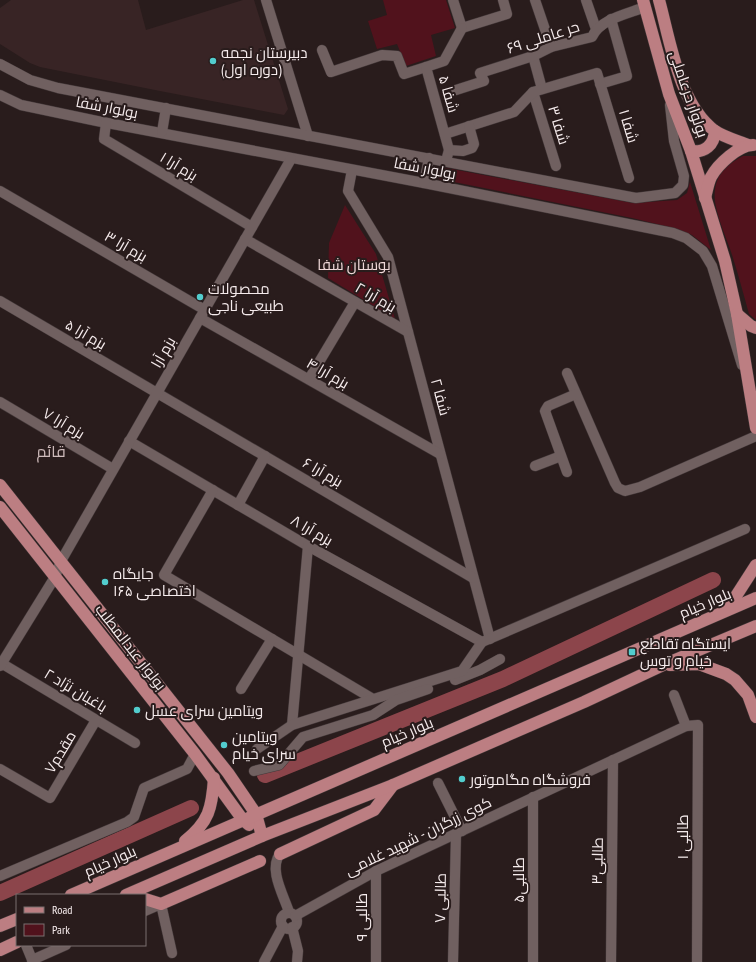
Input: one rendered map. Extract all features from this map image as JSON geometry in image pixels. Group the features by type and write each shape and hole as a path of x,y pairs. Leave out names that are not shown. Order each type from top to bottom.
{"main road":[{"name":"بولوار حرعاملی","path":"659,0 684,89 696,111 715,131 752,145"},
{"name":"بولوار حرعاملی","path":"644,4 669,94 691,151 725,261 737,314 756,428"},
{"path":"691,151 703,151 708,148 712,143 715,131"},
{"path":"705,198 711,177 726,158 752,145"},
{"path":"737,314 751,326 756,328"},
{"name":"بولوار عبدالمطلب","path":"0,485 228,773 256,814 262,836"},
{"name":"بولوار عبدالمطلب","path":"0,508 214,778 243,820 262,836"},
{"path":"727,610 756,565"},
{"name":"بلوار خیام","path":"73,894 756,598"},
{"path":"130,894 262,836 393,785 584,702 663,665 756,626"},
{"path":"663,665 699,664 726,674 735,680 748,695 756,717"},
{"path":"173,851 198,830 208,817 213,799 214,778"},
{"path":"280,854 374,810 393,785"},
{"path":"146,899 161,904 260,860"},
{"path":"0,926 16,919"},
{"path":"0,950 16,942"}],"street":[{"path":"266,0 308,136"},
{"path":"453,0 462,28 507,14 503,0"},
{"path":"535,0 551,47"},
{"path":"586,0 596,29"},
{"name":"حر عاملی ۶۹","path":"456,90 484,81 480,73 533,56 551,47 592,37 596,29 644,4"},
{"path":"445,134 514,112 538,90 597,73 600,84 627,76 612,20"},
{"name":"شفا ۵","path":"446,161 449,150 426,67 444,61 462,28"},
{"path":"322,50 331,72 382,54 397,56 404,74 426,67"},
{"name":"شفا ۳","path":"533,56 538,90 556,166"},
{"name":"بولوار شفا","path":"0,64 30,80 58,88 636,198 675,193 683,185 684,176 674,141 669,94"},
{"name":"شفا ۱","path":"600,84 629,178"},
{"name":"بولوار شفا","path":"0,95 21,105 106,123 162,132 291,159 424,183 673,233 686,238 703,251 712,266 736,350 749,384"},
{"path":"162,132 166,108"},
{"name":"بزم آرا ۱","path":"106,123 104,139 252,227"},
{"path":"449,150 463,151 472,148 474,144 469,126"},
{"path":"424,183 428,158"},
{"name":"بزم آرا","path":"2,659 55,576 61,561 113,469 291,159"},
{"name":"شفا ۲","path":"352,170 348,191 388,257 473,578 486,641"},
{"name":"بزم آرا ۳","path":"0,191 203,314"},
{"name":"بزم آرا ۲","path":"245,239 408,332"},
{"name":"بزم آرا ۵","path":"0,301 157,393"},
{"path":"309,379 355,302"},
{"name":"بزم آرا ۴","path":"203,314 309,379 440,454"},
{"path":"567,373 615,483 618,488 625,491 640,487 756,436"},
{"name":"بزم آرا ۶","path":"157,393 473,578"},
{"path":"567,472 546,416 546,409 576,394"},
{"name":"بزم آرا ۷","path":"0,402 113,469"},
{"name":"بزم آرا ۸","path":"129,442 308,546 486,641"},
{"path":"238,505 265,456"},
{"path":"535,466 561,456"},
{"path":"213,490 164,574 373,699"},
{"path":"257,750 292,725 462,671 486,641 745,530"},
{"path":"292,725 308,546"},
{"path":"241,689 272,639"},
{"name":"باغبان نژاد ۲","path":"2,659 134,743"},
{"path":"254,771 279,765 303,737 373,715 396,700 466,676 500,659"},
{"path":"674,695 686,726"},
{"name":"مقدم۷","path":"0,769 50,798 96,720"},
{"name":"طالبی ۱","path":"686,726 698,725 697,962"},
{"name":"کوی زرگران - شهید غلامی","path":"289,914 376,871 686,726"},
{"path":"0,876 128,822 134,816 144,788 186,768 195,754"},
{"name":"طالبی۳","path":"611,962 613,760"},
{"path":"438,783 459,832"},
{"name":"طالبی۵","path":"533,797 533,962"},
{"name":"طالبی ۷","path":"454,962 459,832"},
{"path":"280,854 275,861 275,869 289,914"},
{"path":"260,860 266,863 270,868 289,914 296,922 288,927 264,962"},
{"name":"طالبی ۹","path":"376,871 376,962"},
{"path":"146,911 161,904 172,953"},
{"path":"288,927 298,951 297,962"},
{"path":"26,946 33,961 64,946"}],"shaded area":[{"path":"11,0 138,0 146,30 243,0 254,0 288,109 284,115 40,67 30,63 0,44 0,8"}],"green space":[{"path":"383,0 446,0 455,28 431,35 436,56 406,66 397,44 377,49 368,21 387,15"},
{"path":"743,156 756,156 756,320 749,314 733,258 718,215 715,198 716,184 721,174 728,166"},
{"path":"441,167 633,203 677,200 687,193 690,182 711,250 692,235 677,229 632,218 439,179"},
{"name":"بوستان شفا","path":"345,205 376,254 395,319 328,278 329,243"}],"waterway":[{"path":"265,775 503,679 713,580"},
{"path":"0,893 191,808"}],"place":[{"name":"دبیرستان نجمه (دوره اول)","path":"213,61"},
{"name":"محصولات طبیعی ناجی","path":"200,297"},
{"name":"جایگاه اختصاصی ۱۶۵","path":"105,582"},
{"name":"ایستگاه تقاطع خیام و توس","path":"632,652"},
{"name":"ویتامین سرای عسل","path":"137,710"},
{"name":"ویتامین سرای خیام","path":"224,745"},
{"name":"فروشگاه مگاموتور","path":"462,779"}],"district":[{"name":"قائم","path":"51,451"}]}
